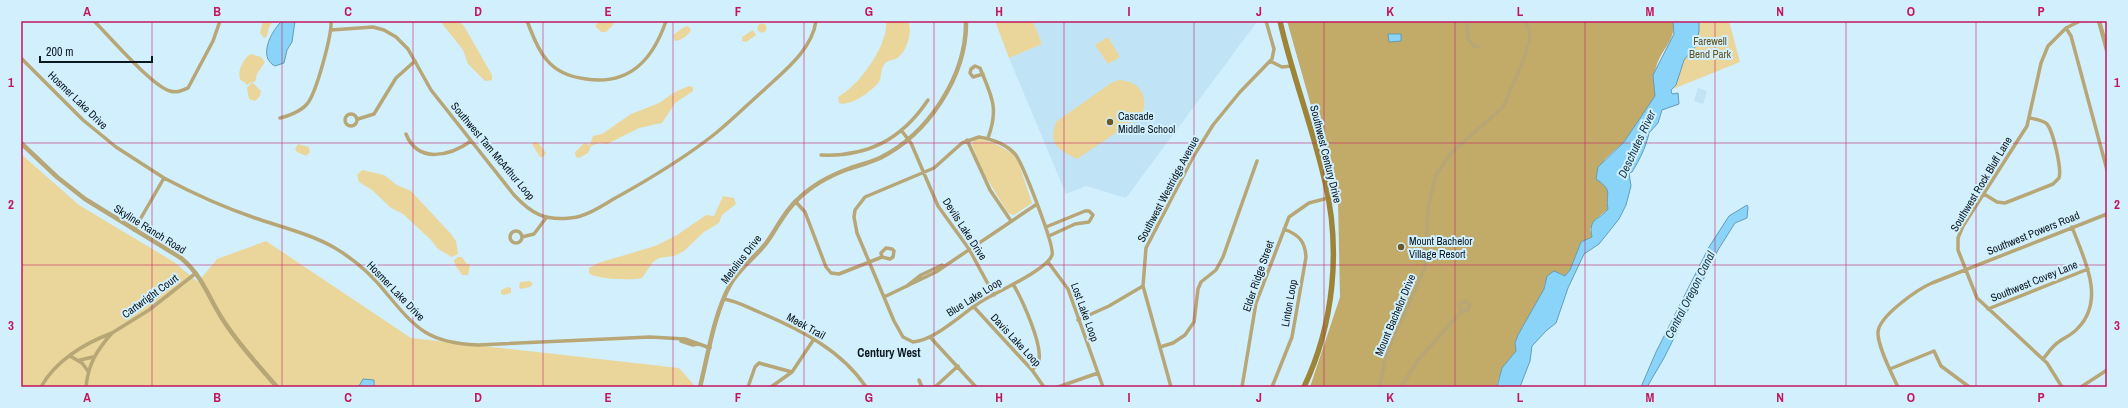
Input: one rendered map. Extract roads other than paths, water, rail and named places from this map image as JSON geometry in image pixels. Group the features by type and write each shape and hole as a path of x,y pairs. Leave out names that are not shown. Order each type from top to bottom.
{"main road":[{"name":"Southwest Century Drive","path":"1280,21 1320,162 1328,198 1333,245 1332,286 1325,328 1304,387"}],"street":[{"path":"94,21 148,75 168,90 178,92 188,88 213,41 220,21"},
{"path":"280,118 298,111 308,104 316,87 332,30 331,21"},
{"path":"527,21 545,59 556,69 572,77 610,80 630,72 642,63 658,42 666,21"},
{"name":"Southwest Tam McArthur Loop","path":"332,30 373,28 384,30 396,37 408,49 431,90 471,142 524,206 546,218 571,218 596,209 659,173 702,143 788,68 809,41 816,21"},
{"name":"Metolius Drive","path":"700,387 724,299 736,276 766,242 795,201 820,182 849,168 881,158 909,138 933,112 952,82 963,49 966,21"},
{"path":"1266,21 1274,48 1270,61 1282,67 1292,66"},
{"path":"1468,21 1468,39 1474,46 1479,47"},
{"name":"Mount Bachelor Drive","path":"1379,387 1388,349 1425,268 1428,208 1436,175 1450,154 1503,107 1522,64 1530,40 1529,28 1525,21"},
{"name":"Southwest Rock Bluff Lane","path":"2062,387 2052,368 1977,298 1958,250 1958,238 2027,126 2044,53 2052,40 2066,28 2080,21"},
{"path":"2099,21 2107,50"},
{"path":"2066,28 2071,36 2107,170"},
{"name":"Hosmer Lake Drive","path":"21,58 83,120 116,147 164,178 198,196 333,247 363,269 411,322 440,340 460,344 478,345 634,337 680,340 693,345 698,344 710,348"},
{"name":"Southwest Westridge Avenue","path":"1171,387 1143,286 1146,248 1193,157 1213,125 1240,92 1270,61"},
{"path":"358,119 374,114 396,78 416,62"},
{"path":"983,74 995,109 988,138"},
{"path":"821,155 839,156 867,150 902,130 922,109 928,100"},
{"path":"1984,194 1996,202 2004,203 2053,184 2059,178 2060,167 2050,128 2045,123 2030,118"},
{"name":"Devils Lake Drive","path":"902,130 909,138 938,206 969,249 994,295"},
{"path":"406,134 413,146 432,154 450,153 471,142"},
{"path":"1011,221 990,190 967,140 980,137 988,138 1009,148 1018,159 1049,236 1053,250 1048,262"},
{"name":"Blue Lake Loop","path":"967,140 940,164 865,198 855,210 855,225 898,332 903,337 913,342 930,337 973,306 1013,284 1048,262"},
{"name":"Skyline Ranch Road","path":"21,143 57,177 85,199 181,258 196,272 224,322 277,387"},
{"path":"1160,347 1173,343 1185,335 1194,322 1198,289 1201,282 1216,270 1223,257 1257,160"},
{"path":"134,230 164,178"},
{"name":"Elder Ridge Street","path":"1242,387 1256,303 1289,217 1300,208 1319,199 1328,198"},
{"path":"795,201 805,212 826,267 831,273 839,274 882,257"},
{"path":"884,297 906,287 922,275 946,264 1036,204"},
{"path":"1046,227 1085,211 1089,211 1094,215 1090,222 1075,224 1049,236"},
{"name":"Southwest Powers Road","path":"1898,387 1878,336 1879,326 1915,292 1965,270 2107,214"},
{"path":"522,237 534,234 546,218"},
{"path":"2043,359 2056,344 2078,328 2086,315 2092,294 2088,269 2072,227"},
{"name":"Linton Loop","path":"1272,387 1292,337 1306,257 1306,246 1300,237 1284,229"},
{"name":"Lost Lake Loop","path":"1048,262 1058,273 1068,289 1103,387"},
{"name":"Southwest Covey Lane","path":"1988,309 2088,269"},
{"name":"Cartwright Court","path":"41,387 53,370 70,356 83,347 112,333 149,310 196,272"},
{"path":"1013,284 1027,313 1039,354 1038,363 1032,370"},
{"path":"1078,320 1109,306 1143,286"},
{"name":"Meek Trail","path":"724,299 783,323 814,339 843,361 866,387"},
{"name":"Davis Lake Loop","path":"973,306 1032,370 1044,387"},
{"path":"1401,387 1418,360 1461,312"},
{"name":"Cartwright Court","path":"86,387 88,370 93,357 112,333"},
{"path":"930,337 976,387"},
{"path":"771,387 792,372 814,339"},
{"path":"1890,369 1934,351 1941,366 1968,386 1965,387"},
{"path":"70,356 78,360 88,370"},
{"path":"78,360 93,357"},
{"path":"748,387 755,366 759,363 792,372"},
{"path":"934,387 958,366"},
{"path":"2081,387 2107,370"},
{"path":"1058,387 1098,373"},
{"path":"920,380 922,387"}],"water":[{"path":"282,21 295,21 292,42 287,50 284,63 275,66 270,62 267,56 267,50 274,31"},
{"name":"Deschutes River","path":"1673,21 1699,21 1696,46 1684,60 1676,85 1671,90 1672,94 1678,93 1679,104 1662,110 1658,123 1649,133 1640,158 1632,172 1629,173 1631,186 1626,205 1619,219 1599,244 1584,254 1568,288 1556,323 1532,346 1530,361 1520,387 1497,387 1502,368 1516,351 1515,343 1518,335 1544,289 1547,276 1554,271 1565,276 1570,270 1581,242 1592,237 1591,231 1593,223 1608,209 1608,192 1605,186 1596,179 1598,167 1624,142 1655,96 1653,75 1674,34"},
{"path":"1388,34 1401,34 1401,41 1389,42"},
{"name":"Central Oregon Canal","path":"1747,205 1747,218 1735,223 1718,250 1664,358 1647,387 1641,387 1656,352 1709,247 1729,216"},
{"path":"363,379 374,380 374,385 377,387 356,387 359,386"}],"place":[{"name":"Cascade Middle School","path":"1110,122"},
{"name":"Mount Bachelor Village Resort","path":"1401,247"}],"district":[{"name":"Century West","path":"889,353"}],"park label":[{"name":"Farewell Bend Park","path":"1710,47"}]}
